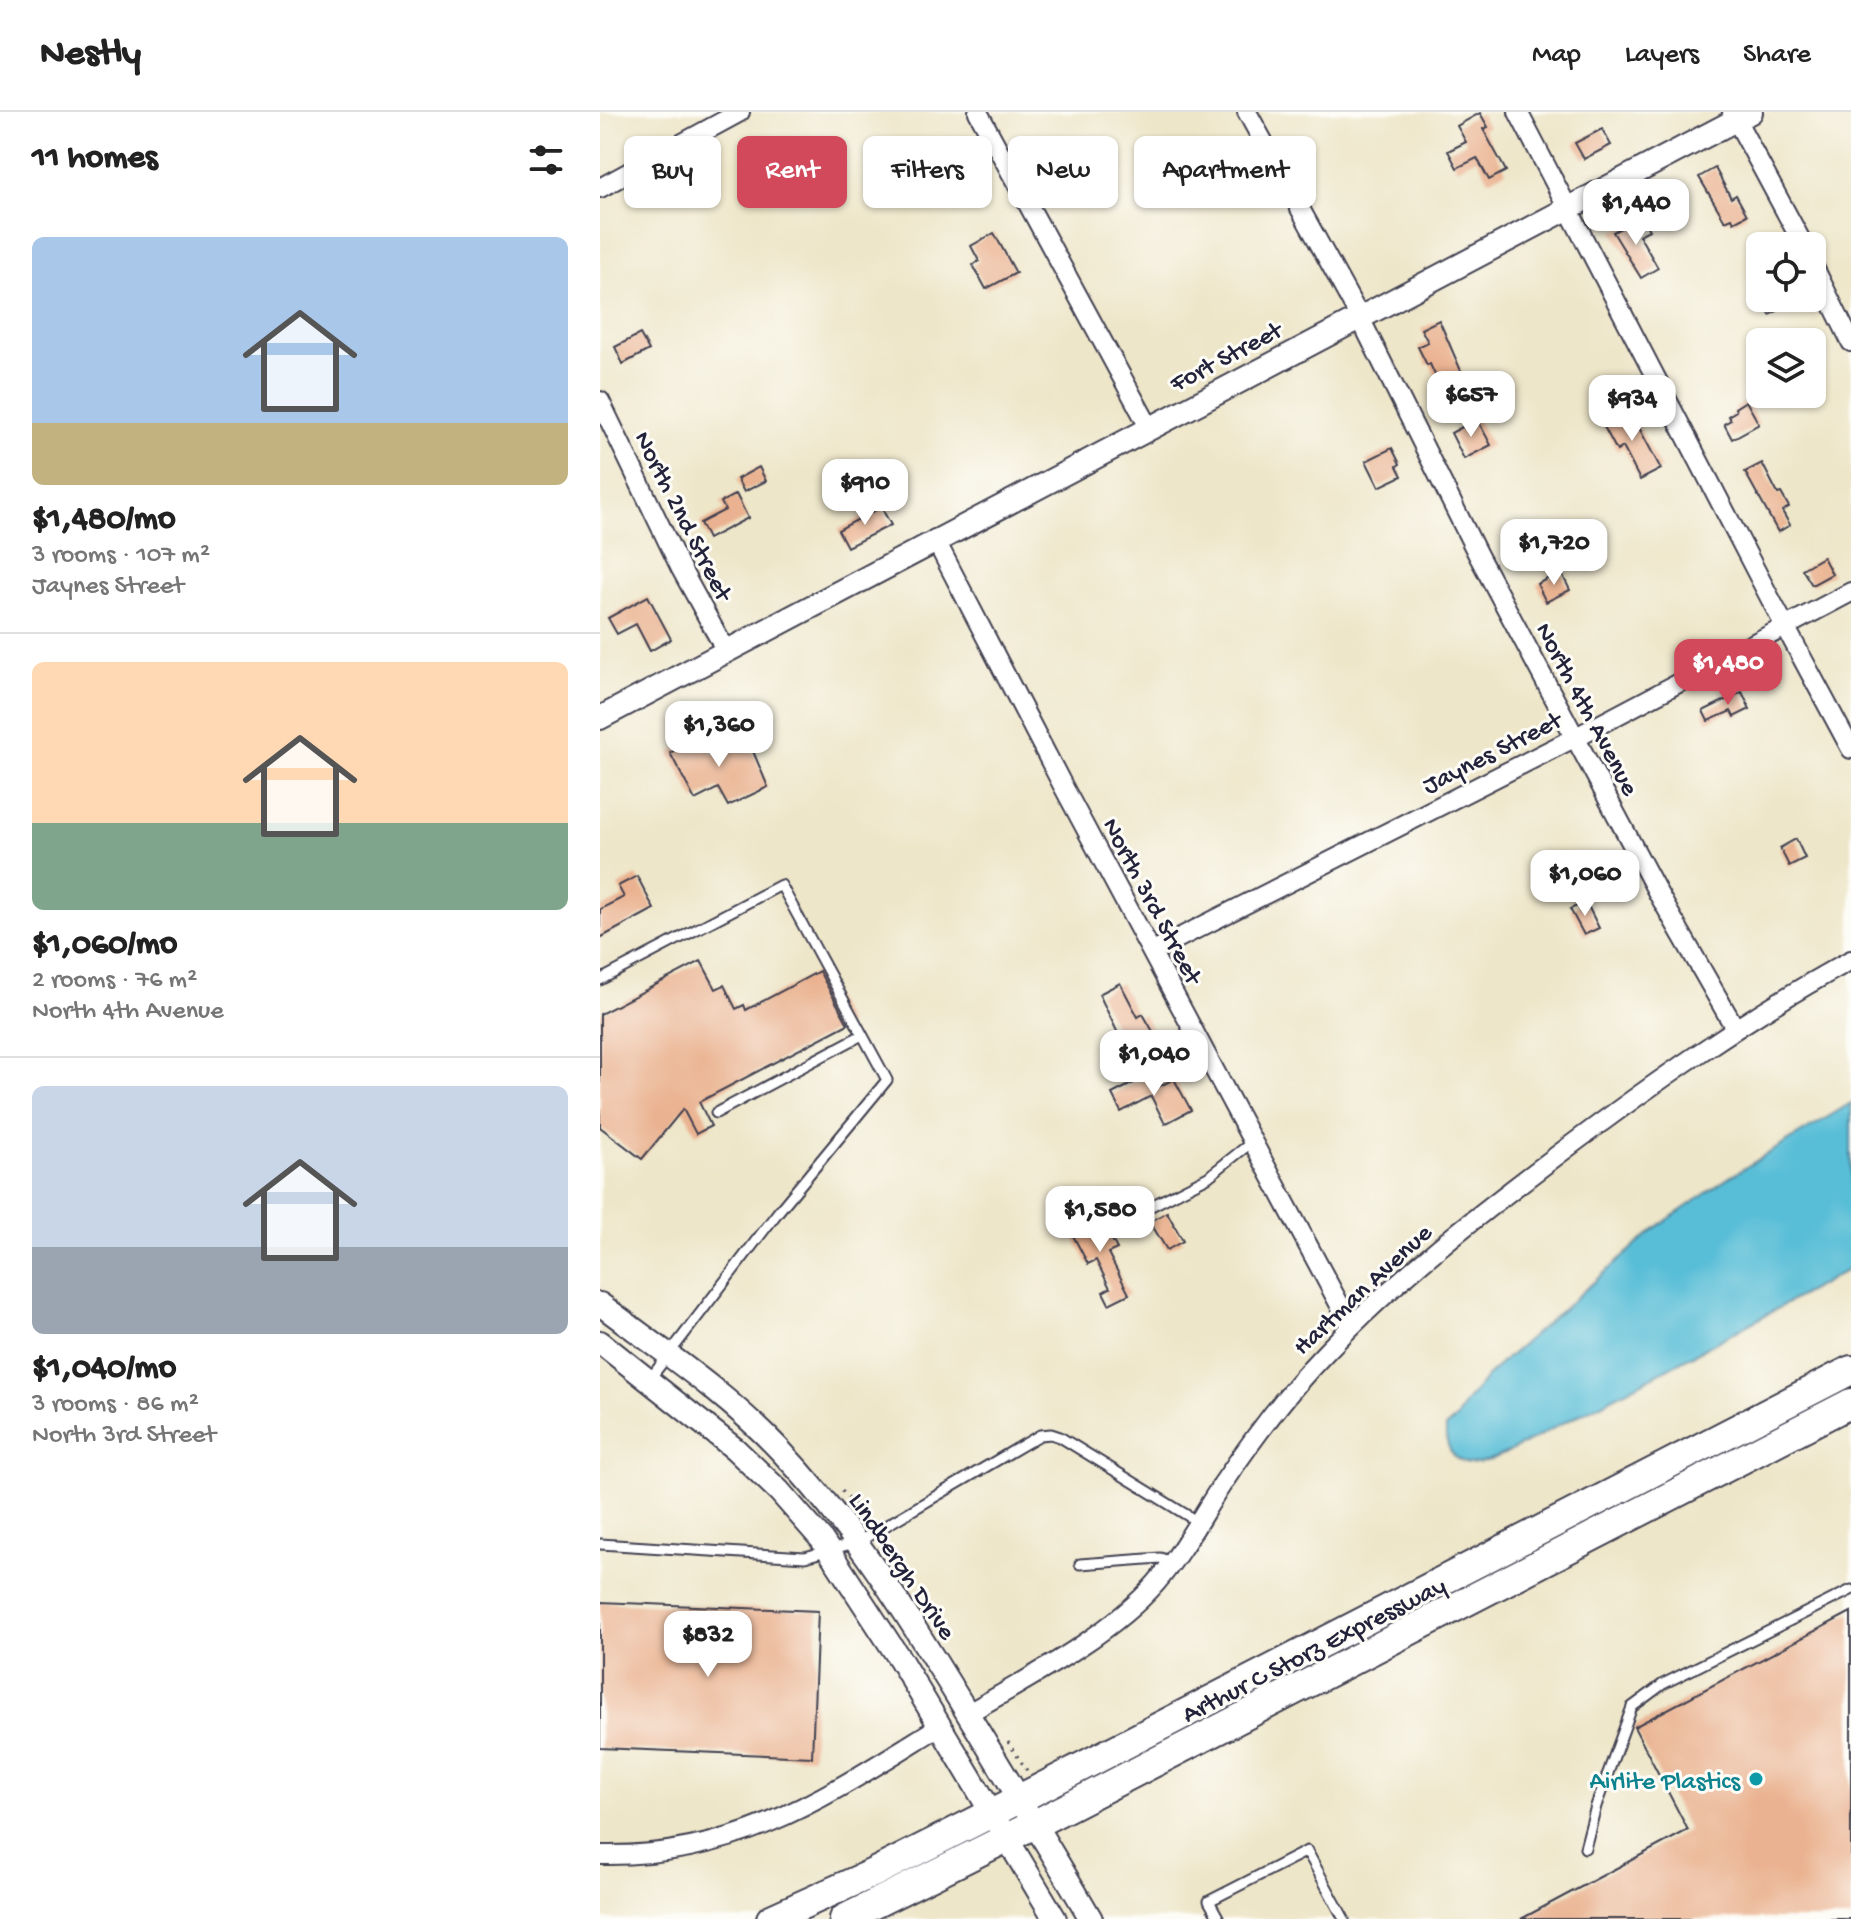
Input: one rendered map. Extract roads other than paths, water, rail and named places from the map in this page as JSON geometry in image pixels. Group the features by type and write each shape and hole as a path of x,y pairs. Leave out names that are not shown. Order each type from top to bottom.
{"highway":[{"name":"Arthur C Storz Expressway","path":"771,1919 873,1873 992,1813 1851,1370"},
{"name":"Arthur C Storz Expressway","path":"844,1919 1035,1824 1851,1403"}],"street":[{"path":"600,188 740,112"},
{"path":"978,112 1149,427"},
{"name":"North 4th Avenue","path":"1247,112 1359,316 1478,555 1659,895 1735,1028"},
{"path":"1518,112 1851,749"},
{"path":"1740,115 1797,232"},
{"name":"Fort Street","path":"600,718 1740,115"},
{"path":"1826,291 1851,342"},
{"name":"North 2nd Street","path":"600,401 681,569 726,651"},
{"name":"North 3rd Street","path":"935,539 1351,1326"},
{"name":"Jaynes Street","path":"1153,951 1576,737 1851,592"},
{"name":"Hartman Avenue","path":"967,1714 1105,1629 1131,1609 1172,1562 1270,1419 1351,1326 1416,1267 1495,1202 1735,1028 1851,960"},
{"name":"Lindbergh Drive","path":"600,1304 719,1395 777,1446 829,1505 901,1604 1091,1919"},
{"name":"Lindbergh Drive","path":"600,1342 706,1424 759,1471 828,1550 940,1726 1055,1919"},
{"path":"600,1855 685,1849 761,1828 819,1800 940,1726"}],"lane":[{"path":"600,980 781,885 887,1080 778,1212 649,1380"},
{"path":"716,1113 862,1035"},
{"path":"1118,1223 1208,1177 1252,1142"},
{"path":"600,1544 798,1558 858,1542 1040,1435 1051,1434 1198,1522"},
{"path":"1080,1564 1160,1558 1172,1562"},
{"path":"1585,1848 1596,1806 1632,1707 1663,1684 1851,1590"},
{"path":"1219,1919 1209,1901 1307,1851 1344,1919"}],"water":[{"path":"1851,1103 1851,1268 1506,1453 1476,1463 1456,1458 1449,1448 1446,1427 1457,1418 1465,1403 1492,1371 1657,1227 1728,1178"}],"place":[{"name":"Airlite Plastics","path":"1756,1779"}]}
